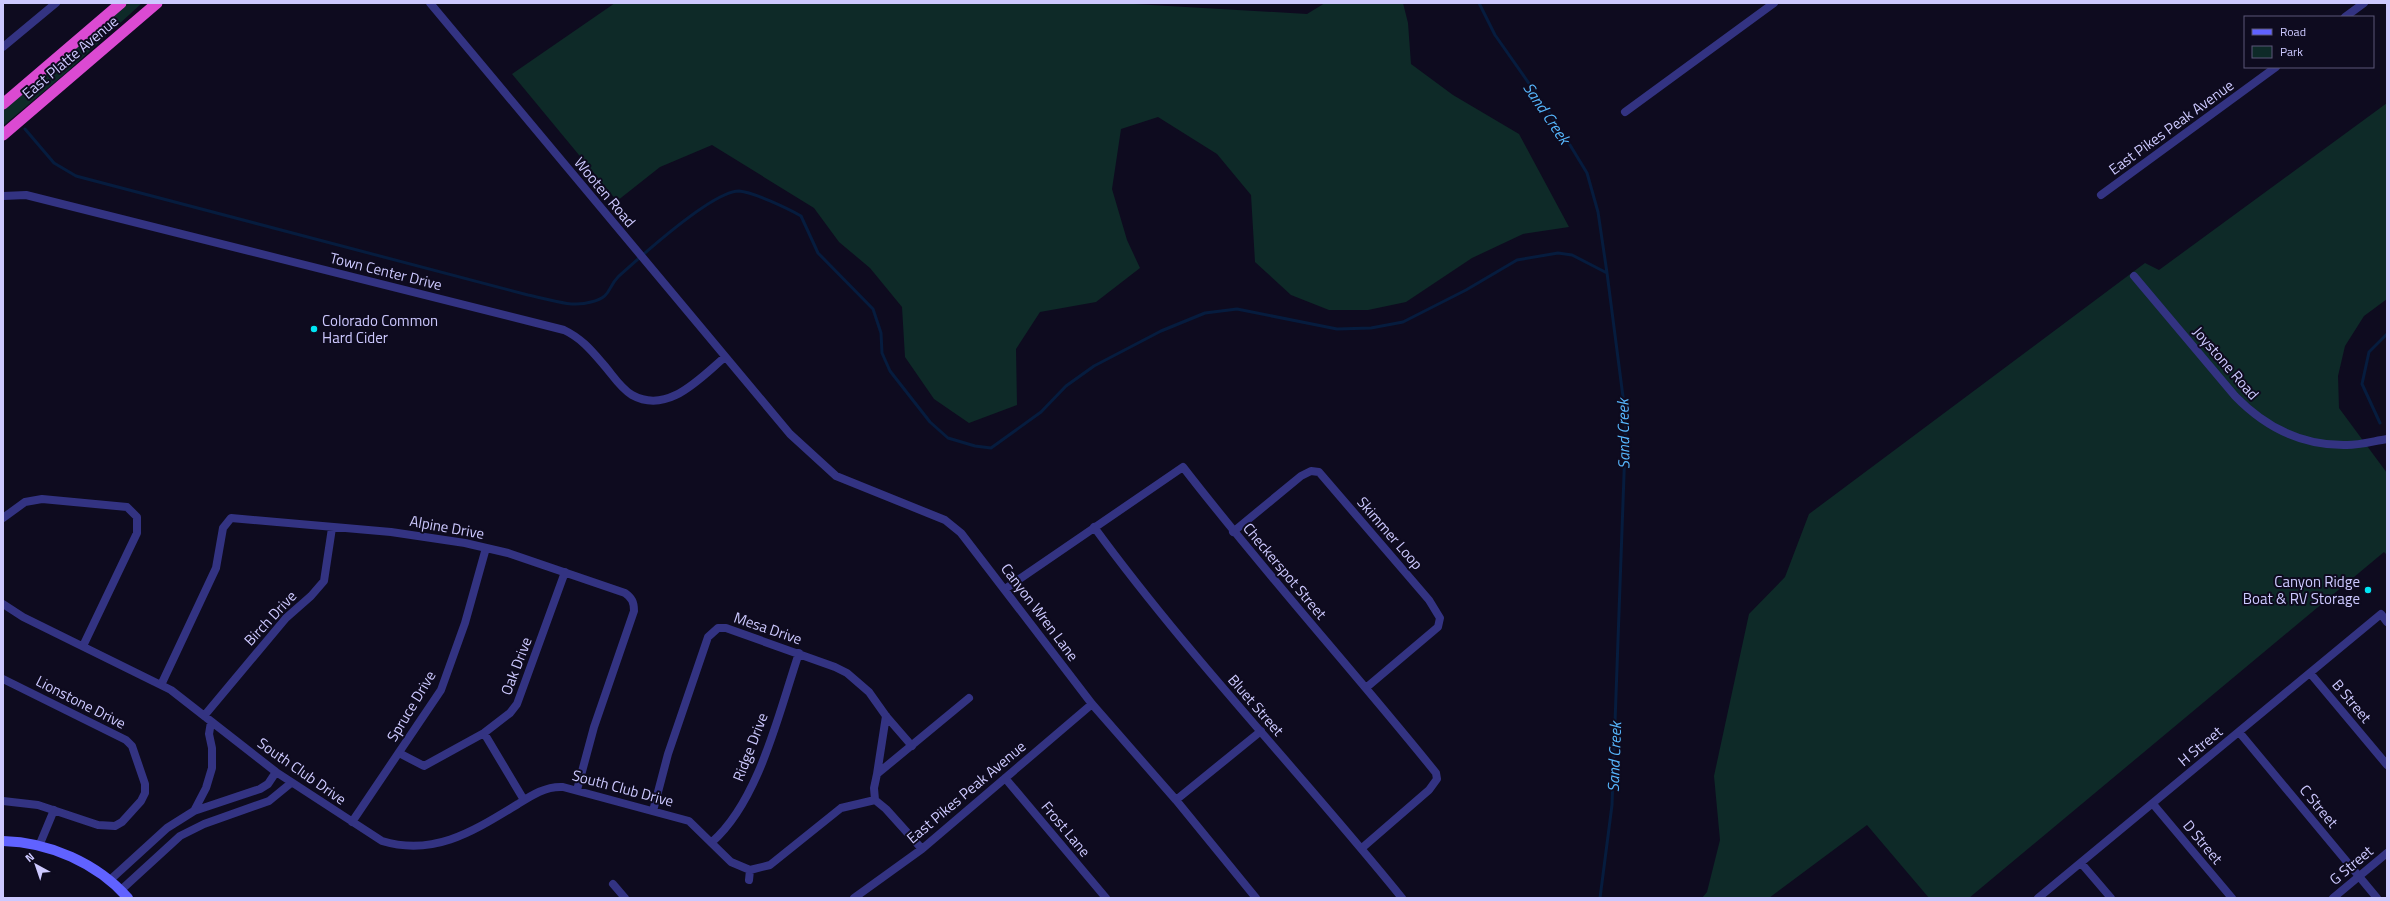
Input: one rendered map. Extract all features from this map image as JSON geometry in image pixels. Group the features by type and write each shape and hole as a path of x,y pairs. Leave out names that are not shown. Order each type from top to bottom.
{"highway":[{"name":"East Platte Avenue","path":"3,104 121,3"},
{"name":"East Platte Avenue","path":"3,135 157,3"}],"main road":[{"path":"3,841 39,846 84,863 110,880 128,898"}],"street":[{"path":"3,48 56,3"},
{"name":"Wooten Road","path":"430,3 659,279 760,398"},
{"path":"1625,112 1774,3"},
{"path":"2346,16 2364,3"},
{"name":"East Pikes Peak Avenue","path":"2101,195 2275,68"},
{"name":"Town Center Drive","path":"3,196 26,195 564,330 582,340 624,388 641,399 652,401 672,398 684,391 725,357"},
{"name":"Joystone Road","path":"2134,276 2235,396 2248,410 2270,426 2318,444 2348,446 2387,439"},
{"name":"Canyon Wren Lane","path":"760,398 790,434 836,476 945,520 974,548 1092,704 1176,800 1256,898"},
{"name":"Checkerspot Street","path":"1005,589 1094,527 1183,468 1233,532 1367,687 1436,774 1437,779 1429,790 1362,848"},
{"name":"Skimmer Loop","path":"1233,532 1301,476 1311,471 1319,472 1381,542 1429,600 1440,618 1438,627 1367,687"},
{"path":"3,518 25,502 42,499 127,507 137,517 137,533 83,646"},
{"name":"Alpine Drive","path":"161,684 216,568 223,528 226,522 231,518 238,517 332,528 398,533 486,548 565,572 625,593 631,597 634,604 634,611 594,727 577,790"},
{"name":"Bluet Street","path":"1094,527 1152,606 1362,848 1402,898"},
{"name":"Birch Drive","path":"204,716 286,618 311,596 324,581 332,528"},
{"name":"Spruce Drive","path":"352,822 441,690 465,623 486,548"},
{"name":"Oak Drive","path":"399,754 424,766 484,732 510,713 518,704 565,572"},
{"name":"South Club Drive","path":"3,604 22,617 161,684 181,697 211,722 291,783 382,840 393,844 440,843 475,830 524,800 555,786 577,790 689,821 731,862 750,870"},
{"name":"H Street","path":"2038,898 2381,614 2387,622"},
{"name":"Mesa Drive","path":"653,811 679,720 708,637 712,631 718,628 726,628 799,653 847,673 869,692 886,716 912,746"},
{"name":"Ridge Drive","path":"712,842 731,823 758,772 799,653"},
{"name":"B Street","path":"2310,673 2387,765"},
{"name":"Lionstone Drive","path":"3,679 116,734 132,746 145,784 145,793 141,800 122,822 107,827 38,805 3,801"},
{"path":"877,774 969,698"},
{"name":"East Pikes Peak Avenue","path":"854,898 922,849 1092,704"},
{"path":"886,716 874,788 875,800 886,809 922,849"},
{"path":"194,811 206,788 212,768 212,748 209,734 211,722"},
{"path":"484,732 524,800"},
{"path":"1176,800 1261,732"},
{"name":"C Street","path":"2239,732 2377,898"},
{"path":"110,880 167,828 194,811 260,789 268,784 276,772"},
{"name":"Frost Lane","path":"1005,778 1106,898"},
{"path":"121,890 180,836 204,824 269,801 291,783"},
{"path":"749,880 750,870 770,865 841,808 875,800"},
{"name":"D Street","path":"2153,804 2232,898"},
{"path":"39,846 54,810"},
{"name":"G Street","path":"2333,898 2387,853"},
{"path":"2081,863 2111,898"},
{"path":"613,884 625,898"}],"green space":[{"path":"128,3 142,3 67,72 3,126 3,109"},
{"path":"615,3 1117,3 1307,14 1325,3 1403,3 1408,23 1411,64 1453,95 1519,134 1569,227 1523,234 1472,258 1406,302 1368,310 1329,310 1291,295 1255,262 1251,195 1217,154 1158,117 1121,129 1112,189 1127,240 1140,268 1096,302 1040,312 1016,349 1017,405 969,423 934,399 905,357 902,307 870,268 839,242 814,208 712,145 660,167 617,201 512,74"},
{"path":"2387,103 2387,299 2364,316 2345,346 2338,376 2339,408 2387,473 2387,555 2384,552 1969,898 1929,898 1867,825 1769,898 1702,898 1707,892 1720,840 1714,776 1749,614 1785,577 1809,514 2145,263 2159,270"}],"waterway":[{"name":"Sand Creek","path":"1479,3 1495,35 1556,122 1587,173 1598,212 1607,273 1626,420 1612,805 1600,898"},
{"path":"25,129 54,163 76,176 551,301 576,304 583,304 603,298 618,277 642,255 677,226 712,202 727,194 739,191 753,194 801,216 818,253 873,309 881,333 882,353 890,371 930,422 948,438 975,446 991,448 1041,412 1066,386 1094,366 1161,331 1205,313 1237,309 1337,329 1371,328 1403,322 1466,290 1517,260 1558,253 1572,255 1607,273"},
{"path":"2380,423 2362,384 2369,352 2387,334"}],"place":[{"name":"Colorado Common Hard Cider","path":"314,329"},
{"name":"Canyon Ridge Boat & RV Storage","path":"2368,590"}]}
